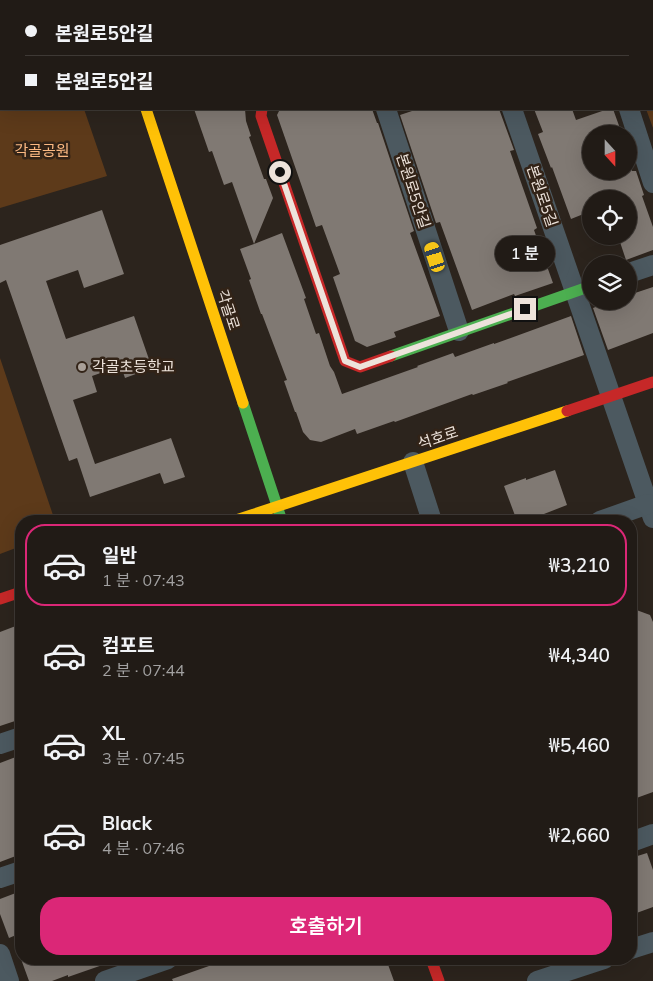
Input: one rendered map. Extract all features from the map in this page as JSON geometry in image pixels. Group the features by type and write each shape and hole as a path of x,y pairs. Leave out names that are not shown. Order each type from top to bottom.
{"main road":[{"name":"각골로","path":"146,110 280,515"},
{"path":"262,110 260,116 345,361 360,367 582,289"},
{"name":"석호로","path":"251,515 653,382"},
{"path":"0,599 15,594"},
{"path":"433,965 439,981"}],"street":[{"name":"본원로5안길","path":"386,110 459,331"},
{"name":"본원로5길","path":"512,110 582,286"},
{"path":"629,110 649,157 653,183"},
{"path":"637,271 653,265"},
{"name":"본원로5길","path":"588,310 610,396 650,502"},
{"path":"413,462 430,515"},
{"path":"616,515 650,502"},
{"path":"0,744 15,739"},
{"path":"637,840 653,834"},
{"path":"0,878 15,873"},
{"path":"637,948 653,942"},
{"path":"0,954 9,981"},
{"path":"105,981 151,965"},
{"path":"538,981 586,965"}],"green space":[{"name":"각골공원","path":"0,110 84,110 107,176 0,208"},
{"path":"646,110 653,110 653,128"},
{"path":"0,358 53,515 15,515 15,548 0,554"}],"building":[{"path":"194,110 245,110 246,121 251,136 249,137 273,198 254,244 232,182 224,185 212,151 209,152"},
{"path":"280,110 372,110 414,231 410,233 440,316 394,332 396,337 367,347 355,341 333,277 340,274 322,225 316,227 277,115"},
{"path":"415,110 499,110 514,150 510,151 537,228 534,230 553,283 515,296 514,294 472,310 440,222 436,223 400,115"},
{"path":"534,110 572,110 576,120 605,110 613,110 619,125 582,125 582,180 638,180 638,177 644,195 642,196 653,227 653,250 637,256 624,255 621,245 637,245 637,190 582,190 582,215 571,219 538,134 543,132"},
{"path":"102,210 124,274 84,288 78,270 46,281 66,339 134,316 152,368 125,378 121,366 92,376 97,392 73,400 95,464 171,438 185,477 164,484 160,473 90,497 77,458 69,461 6,280 0,283 0,245"},
{"path":"282,233 306,298 304,299 316,334 319,333 342,394 453,353 455,357 571,316 584,355 357,434 355,429 321,442 310,440 303,432 295,412 284,381 287,380 261,314 240,249"},
{"path":"653,287 653,333 608,350 594,310 637,310 637,292"},
{"path":"555,470 567,505 541,515 515,515 504,486 526,478 526,480"},
{"path":"637,610 650,615 653,622 653,792 637,798"},
{"path":"15,626 15,721 0,726 0,632"},
{"path":"15,757 15,856 0,862 0,763"},
{"path":"647,853 653,870 653,907 637,913 637,856"},
{"path":"15,893 15,936 9,938 0,914 0,899"},
{"path":"23,965 102,965 52,981 29,981"},
{"path":"388,965 394,981 173,981 172,979 209,966"}],"traffic: fast":[{"path":"391,356 582,289"},
{"path":"243,403 280,515"}],"traffic: slow":[{"path":"146,110 243,403"},
{"path":"251,515 567,411"}],"traffic: jam":[{"path":"262,110 261,116 345,361 360,367 391,356"},
{"path":"567,411 653,382"},
{"path":"0,599 15,594"},
{"path":"433,965 439,981"}],"place":[{"name":"각골초등학교","path":"82,367"}],"route":[{"path":"280,172 345,361 360,367 525,309"}]}
